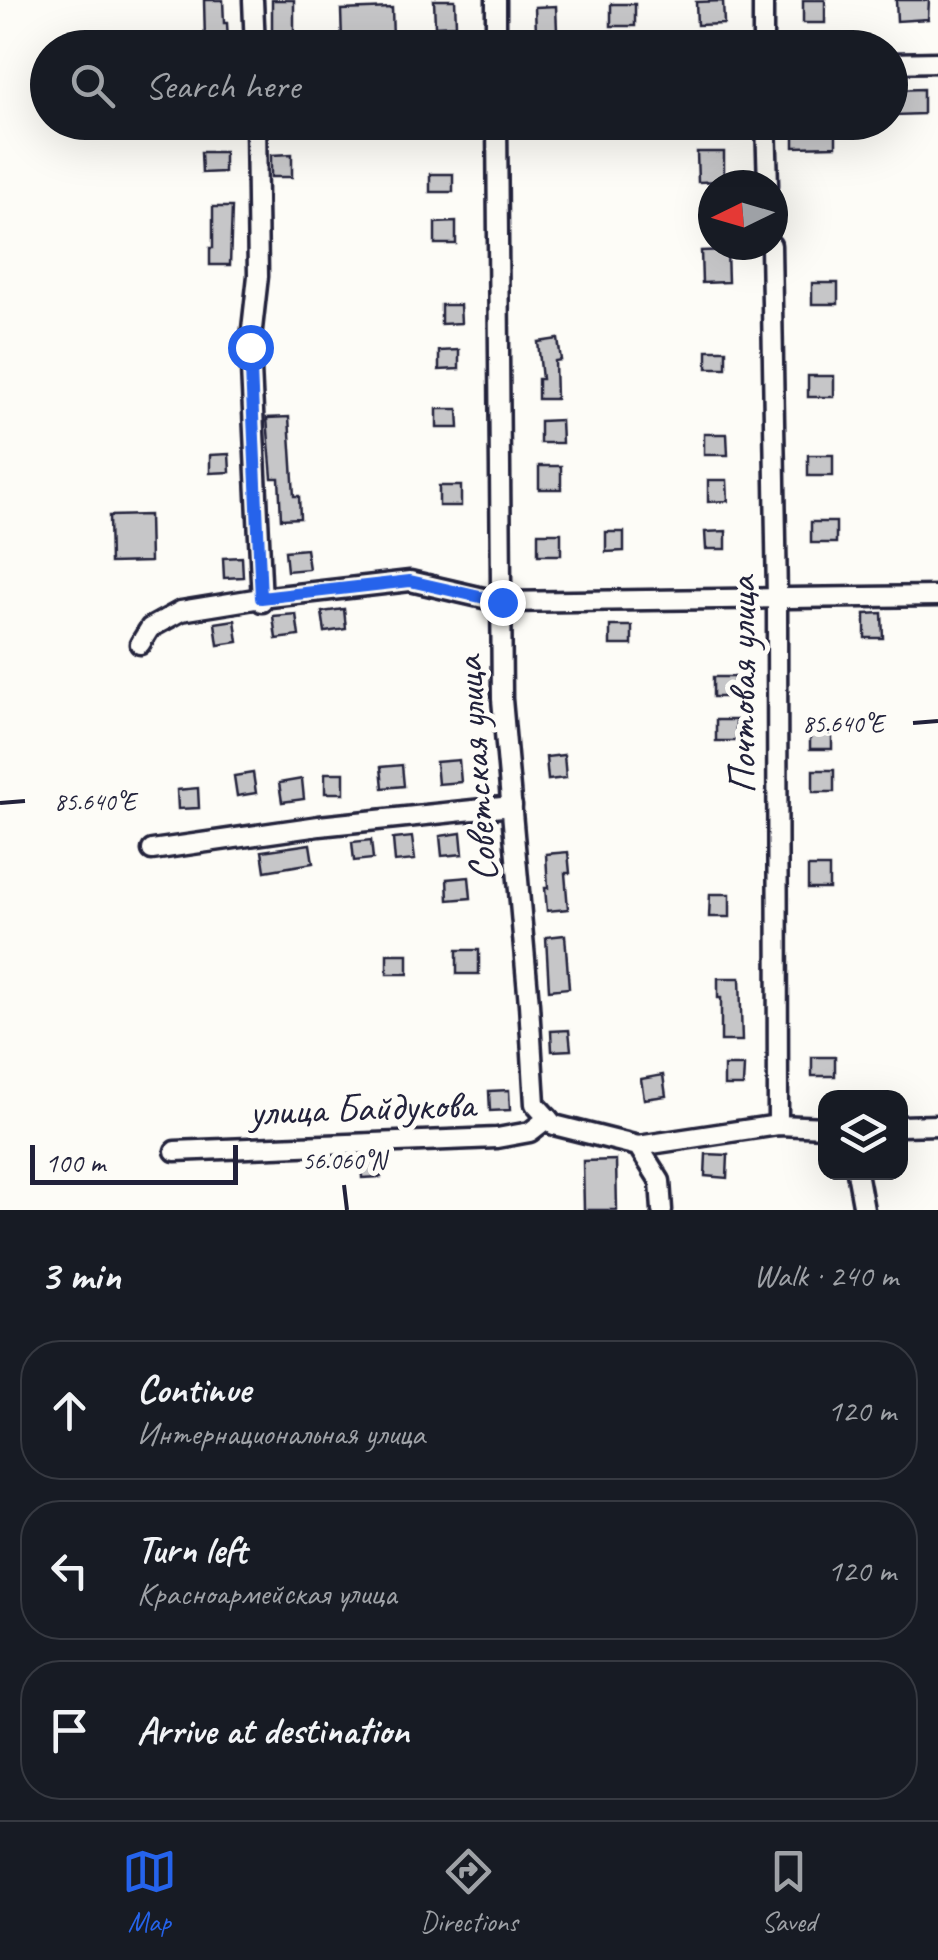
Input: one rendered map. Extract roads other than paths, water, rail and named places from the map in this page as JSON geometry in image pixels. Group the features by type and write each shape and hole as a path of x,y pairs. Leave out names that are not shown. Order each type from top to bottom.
{"street":[{"path":"253,0 254,30"},
{"path":"496,0 496,30"},
{"path":"763,0 763,30"},
{"path":"908,63 938,62"},
{"path":"256,140 258,276 250,347 261,600"},
{"name":"Советская улица","path":"497,140 502,699 534,1104 548,1118"},
{"path":"767,140 768,170"},
{"name":"Почтовая улица","path":"771,260 777,600 778,1125"},
{"path":"140,644 150,628 180,610 410,581 502,602 938,596"},
{"path":"152,850 319,826 512,806"},
{"path":"548,1118 554,1125 638,1146 778,1125 818,1127"},
{"name":"улица Байдукова","path":"175,1151 498,1138 530,1132 548,1118"},
{"path":"908,1126 938,1126"},
{"path":"638,1146 660,1181 662,1210"},
{"path":"859,1180 864,1210"}]}
